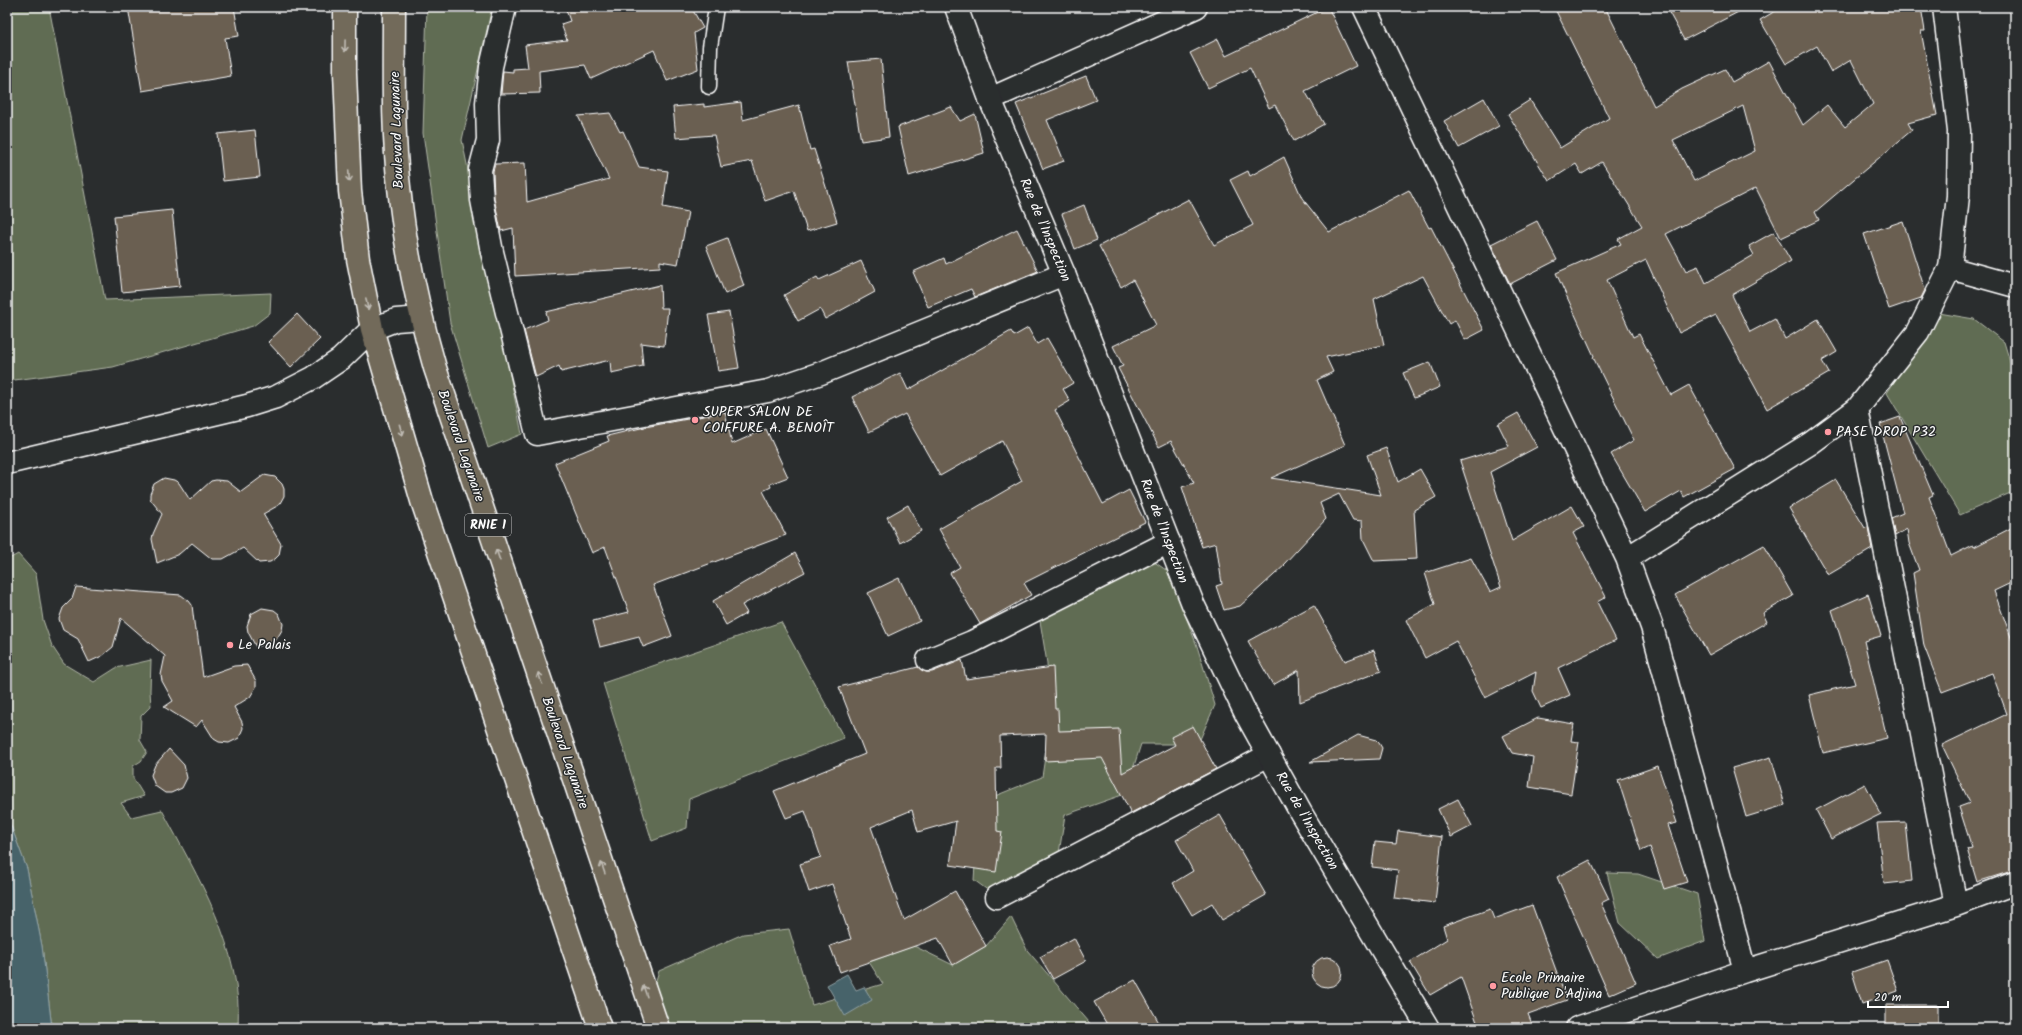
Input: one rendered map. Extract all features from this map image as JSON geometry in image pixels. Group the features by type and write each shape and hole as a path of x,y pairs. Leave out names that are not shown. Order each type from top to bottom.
{"highway":[{"path":"345,7 345,72 350,191 358,259 372,329 422,501 600,1028"},
{"name":"Boulevard Lagunaire","path":"394,7 395,120 398,186 421,318 435,368 658,1028"}],"street":[{"path":"504,7 490,67 487,103 488,140 480,170 482,200 492,252 537,434 768,391 821,374 1064,274"},
{"name":"Rue de l'Inspection","path":"956,7 990,99 1064,274 1193,604 1220,661 1269,755 1428,1028"},
{"path":"990,99 1196,7"},
{"path":"1364,7 1626,558 1652,627 1745,971"},
{"path":"1626,558 1811,443 1858,409 1918,332 1950,268 1958,196 1959,131 1944,7"},
{"path":"1950,268 2015,286"},
{"path":"7,464 247,406 276,397 313,378 341,359 372,329 396,320 421,318"},
{"path":"1858,409 1956,906"},
{"path":"928,660 972,642 1169,542"},
{"path":"997,897 1269,755"},
{"path":"1577,1028 1745,971 1956,906 2015,883"}],"lane":[{"path":"709,87 710,47 716,7"}],"green space":[{"path":"7,7 49,7 105,300 271,293 270,313 253,326 113,367 7,381"},
{"path":"427,7 492,7 462,140 522,434 488,448 450,323 423,133"},
{"path":"1939,313 1974,319 2004,342 2015,378 2015,491 1960,515 1887,393"},
{"path":"18,554 36,574 43,620 52,646 64,664 94,682 116,668 151,660 151,706 141,716 140,740 147,752 141,761 133,766 133,778 144,796 121,803 131,817 162,810 190,862 215,914 226,942 238,998 238,1028 52,1028 42,946 27,869 7,815 7,560"},
{"path":"1144,555 1169,572 1197,646 1215,705 1198,744 1141,744 1125,794 1065,815 1057,866 997,897 974,880 978,820 995,796 1042,777 1049,730 1047,663 1038,609"},
{"path":"781,622 844,738 689,799 687,828 652,841 603,683"},
{"path":"1607,873 1638,874 1697,894 1705,941 1658,959 1620,923"},
{"path":"1011,917 1027,950 1089,1022 1091,1028 667,1028 653,989 659,971 743,934 789,929 812,1005 883,984 869,962 914,946 953,965 986,946"}],"water":[{"path":"7,815 27,869 42,946 52,1028 7,1028"},
{"path":"847,974 856,990 864,987 872,1000 845,1016 827,985"}],"building":[{"path":"128,7 234,7 239,36 225,38 231,76 142,91"},
{"path":"565,7 691,7 703,28 694,33 698,69 667,81 654,50 591,79 585,65 539,71 540,93 501,94 503,71 513,72 513,69 528,68 525,45 567,40 561,24 570,21"},
{"path":"1328,7 1356,66 1305,91 1324,124 1294,141 1275,105 1269,108 1250,68 1208,88 1190,53 1218,39 1226,56"},
{"path":"1554,7 1605,7 1654,106 1682,89 1725,69 1732,82 1769,61 1803,125 1827,105 1845,127 1873,104 1851,60 1831,72 1817,46 1786,64 1760,20 1782,7 1921,7 1925,31 1921,31 1937,115 1908,123 1912,130 1815,212 1819,220 1781,238 1756,188 1666,234 1686,271 1698,266 1706,283 1754,255 1749,246 1774,232 1791,261 1732,295 1750,332 1775,319 1785,339 1818,319 1837,352 1822,361 1829,373 1767,409 1716,315 1679,333 1646,260 1607,280 1633,337 1639,334 1671,395 1689,385 1735,469 1684,497 1681,491 1645,512 1611,454 1634,440 1593,357 1594,356 1556,273 1621,244 1618,239 1642,226 1602,162 1582,174 1576,164 1549,181 1508,114 1530,100 1560,148 1609,118","holes":["1743,106 1755,151 1694,181 1673,140"]},
{"path":"1666,7 1748,7 1684,40"},
{"path":"881,59 889,137 861,141 848,62"},
{"path":"1086,76 1096,100 1047,120 1064,161 1043,169 1016,104"},
{"path":"1484,98 1499,126 1459,148 1444,121"},
{"path":"741,102 743,120 799,105 810,150 814,149 837,222 807,231 794,191 765,201 752,161 721,167 714,135 676,138 673,107 704,104 704,107"},
{"path":"951,107 960,121 975,114 984,153 909,176 898,127"},
{"path":"610,113 620,132 623,131 639,167 668,171 663,207 688,212 678,264 660,261 660,267 515,276 513,228 501,231 494,198 493,171 495,164 525,163 527,202 609,179 578,116"},
{"path":"255,130 260,177 223,181 218,134"},
{"path":"1284,157 1302,198 1329,232 1409,190 1429,228 1431,227 1484,330 1465,340 1455,320 1449,324 1423,276 1374,299 1384,345 1326,357 1333,372 1317,380 1345,445 1271,478 1381,495 1367,455 1386,448 1398,482 1420,469 1436,497 1414,510 1417,559 1374,561 1363,539 1362,521 1353,520 1339,494 1320,503 1326,519 1284,564 1285,565 1240,606 1224,610 1216,586 1222,584 1216,543 1202,547 1182,487 1194,483 1171,441 1159,447 1118,368 1123,366 1113,346 1156,325 1133,280 1121,287 1099,246 1189,199 1214,245 1253,225 1230,180 1248,171 1250,176"},
{"path":"1084,205 1097,240 1075,249 1062,214"},
{"path":"172,210 180,286 122,292 114,216"},
{"path":"1537,221 1557,260 1510,284 1491,244"},
{"path":"1903,221 1925,290 1921,298 1889,309 1864,234"},
{"path":"1017,229 1038,271 975,297 971,289 928,307 913,272 944,258 946,264"},
{"path":"727,238 744,286 725,294 706,246"},
{"path":"861,261 875,292 825,319 820,309 798,321 784,295 817,277 819,280"},
{"path":"660,285 661,308 668,308 664,346 641,343 643,366 611,373 610,360 561,372 559,366 536,377 524,330 548,320 546,312"},
{"path":"729,312 739,368 718,371 708,315"},
{"path":"297,314 320,339 291,367 268,342"},
{"path":"1028,328 1037,344 1047,338 1073,383 1063,389 1070,401 1055,410 1103,504 1129,490 1145,522 1024,583 1031,595 980,624 950,573 960,567 939,529 1022,481 1002,441 940,476 905,414 869,432 852,397 900,373 908,390 1011,331 1014,336"},
{"path":"1430,362 1440,387 1414,398 1403,373"},
{"path":"725,412 732,444 766,429 788,477 770,484 771,487 763,491 786,535 653,585 672,636 643,647 639,637 600,647 593,621 629,612 605,547 592,553 555,463 609,441 607,436 645,427"},
{"path":"1518,413 1537,447 1490,472 1512,541 1572,506 1584,527 1573,533 1606,597 1597,602 1616,640 1558,668 1570,695 1541,708 1533,691 1536,672 1485,698 1456,641 1425,658 1406,620 1435,604 1425,573 1471,558 1490,592 1501,587 1460,461 1509,446 1498,424"},
{"path":"1900,417 1933,495 1929,497 1951,556 1973,545 1974,547 2015,526 2015,581 1994,591 2015,648 2015,870 1977,882 1967,849 1972,848 1959,807 1970,803 1942,745 2007,714 1992,673 1942,692 1924,646 1913,573 1919,570 1909,543 1907,529 1895,536 1891,518 1903,513 1880,424"},
{"path":"264,475 275,477 282,484 284,489 284,496 279,505 263,514 281,544 279,555 275,559 270,562 259,563 243,548 223,559 212,559 192,543 179,554 157,563 152,539 162,514 150,499 150,494 154,484 164,478 174,480 179,483 190,500 211,481 227,481 241,492"},
{"path":"1836,480 1865,528 1868,527 1872,549 1828,575 1789,508"},
{"path":"908,505 921,531 900,543 887,517"},
{"path":"1764,545 1793,596 1763,613 1767,622 1709,655 1675,595"},
{"path":"795,553 805,572 742,605 747,613 726,625 713,601"},
{"path":"899,578 920,621 888,636 868,593"},
{"path":"76,587 181,595 189,601 192,605 195,631 197,631 203,677 234,666 247,665 256,681 256,687 250,697 234,707 242,722 243,728 239,738 229,743 219,742 214,739 202,720 196,727 164,707 173,701 162,681 161,675 165,656 121,618 113,647 102,656 89,662 78,639 63,630 59,619 63,608 72,599"},
{"path":"1868,594 1881,636 1864,641 1887,738 1823,753 1809,695 1855,684 1832,610"},
{"path":"1314,605 1345,661 1374,650 1381,671 1300,702 1299,670 1273,685 1248,641"},
{"path":"262,608 274,610 279,614 283,624 282,630 276,640 256,647 248,632 247,626 251,614"},
{"path":"962,660 966,679 1053,667 1055,709 1058,709 1059,731 1119,729 1122,773 1175,745 1171,737 1193,726 1216,769 1131,813 1102,758 1045,761 1046,734 1000,736 1001,768 996,768 997,831 1002,832 996,872 950,865 956,821 918,832 912,810 871,827 904,920 955,891 986,946 953,965 938,938 840,972 830,946 851,939 832,884 809,892 800,864 821,857 805,811 786,818 774,791 865,754 839,687 918,667 926,672 932,672"},
{"path":"1538,718 1574,724 1571,741 1579,742 1571,794 1529,787 1533,757 1512,753 1503,736"},
{"path":"1358,735 1376,740 1379,743 1382,748 1379,759 1310,762"},
{"path":"169,749 184,765 187,778 182,788 171,793 165,793 155,786 151,775 155,765"},
{"path":"1771,757 1785,805 1746,817 1732,768"},
{"path":"1658,766 1677,823 1668,825 1687,882 1664,889 1650,847 1641,851 1618,780"},
{"path":"1865,784 1881,814 1831,839 1816,810"},
{"path":"1458,799 1472,826 1451,837 1438,809"},
{"path":"1220,815 1266,895 1222,920 1212,903 1192,915 1173,883 1193,871 1176,840"},
{"path":"1906,822 1912,881 1884,884 1877,823"},
{"path":"1398,831 1442,837 1435,903 1394,898 1398,870 1372,867 1375,842 1396,844"},
{"path":"1590,860 1609,899 1601,903 1636,983 1609,995 1557,877"},
{"path":"1532,905 1567,1000 1528,1014 1532,1024 1520,1028 1479,1028 1461,977 1430,995 1410,962 1447,939 1443,926 1490,909 1494,919"},
{"path":"1074,938 1086,961 1053,979 1040,957"},
{"path":"1327,957 1338,961 1342,972 1338,983 1327,987 1316,983 1312,972 1316,961"},
{"path":"1887,960 1898,991 1862,1004 1852,972"},
{"path":"1135,980 1162,1028 1109,1028 1094,1002"},
{"path":"1886,1005 1938,1005 1938,1028 1886,1028"}],"place":[{"name":"SUPER SALON DE COIFFURE A. BENOÎT","path":"695,420"},
{"name":"PASE DROP P32","path":"1828,432"},
{"name":"Le Palais","path":"230,645"},
{"name":"Ecole Primaire Publique D'Adjina","path":"1493,986"}]}
